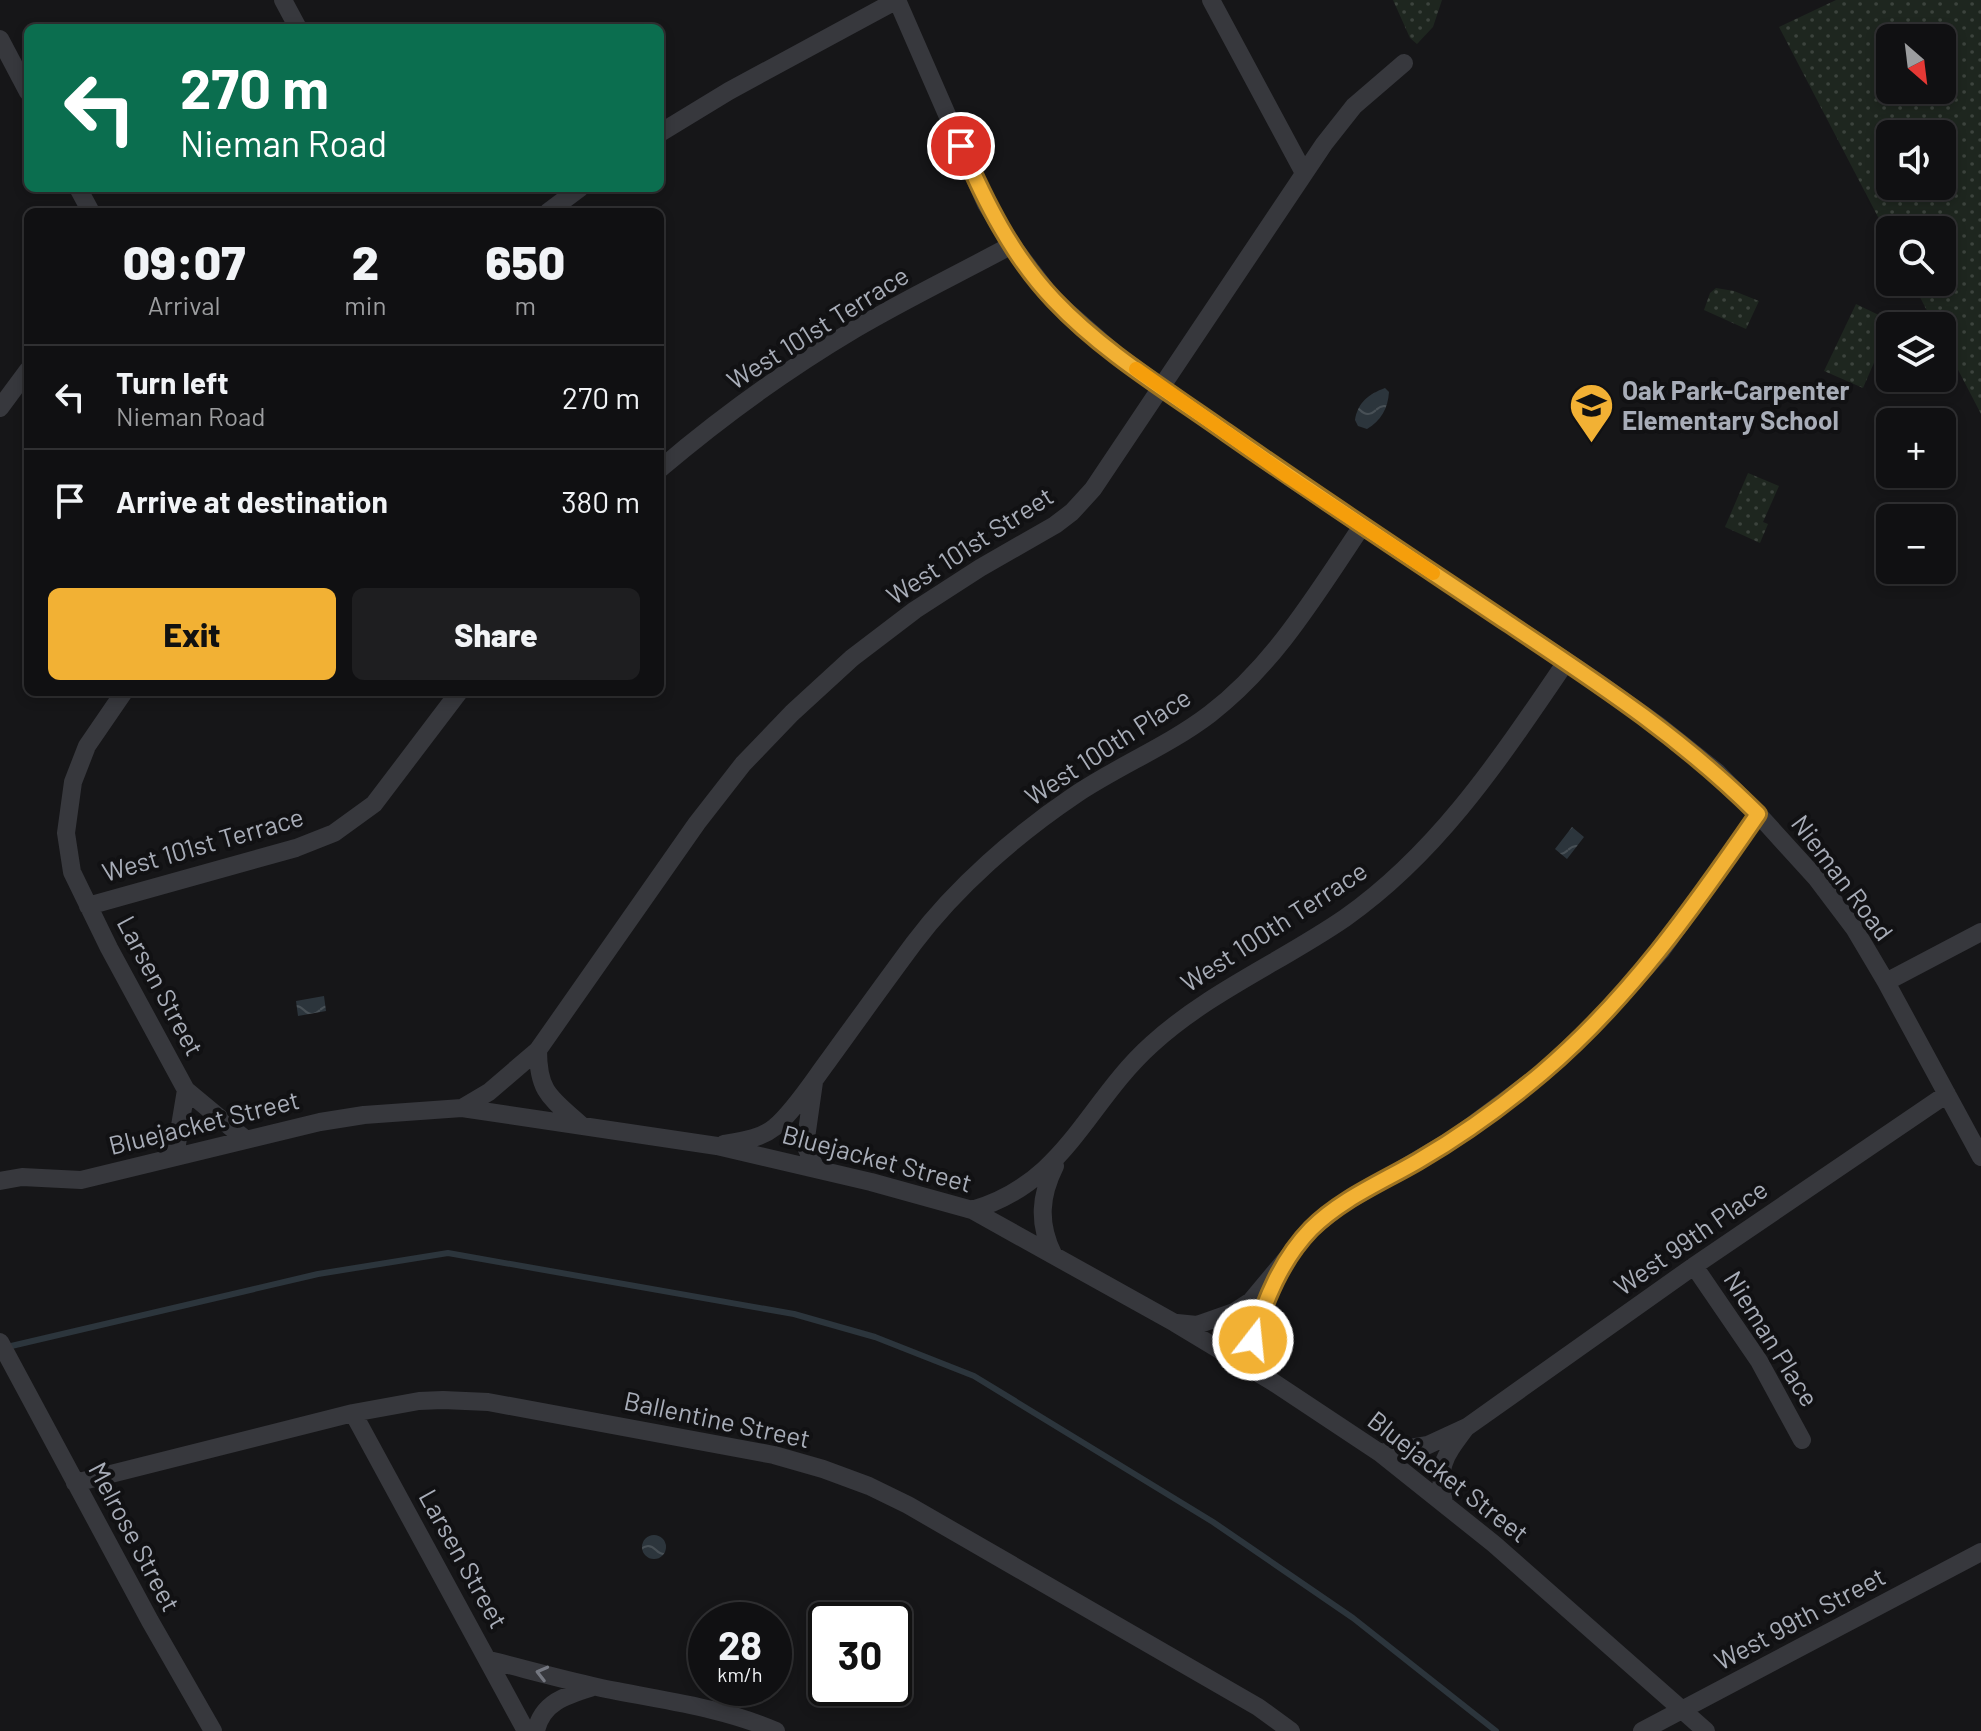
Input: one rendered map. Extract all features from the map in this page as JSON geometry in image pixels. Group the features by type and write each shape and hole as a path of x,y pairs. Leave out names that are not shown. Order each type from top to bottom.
{"street":[{"path":"283,0 296,24"},
{"path":"664,131 729,91 897,0"},
{"name":"Nieman Road","path":"897,0 986,204 1053,299 1083,328 1162,387 1658,725 1717,772 1817,879 1854,928 1981,1157"},
{"path":"1211,0 1304,173"},
{"path":"0,39 24,84"},
{"name":"West 101st Street","path":"462,1108 489,1092 538,1050 697,823 743,764 792,713 852,658 902,619 980,568 1055,525 1093,489 1304,173 1354,106 1374,85 1404,63"},
{"path":"553,208 575,192"},
{"name":"West 101st Terrace","path":"664,466 698,436 780,376 857,328 1012,245"},
{"path":"0,408 24,375"},
{"name":"West 100th Place","path":"717,1146 755,1139 774,1127 814,1080 916,939 973,878 1024,833 1062,804 1172,740 1251,678 1282,643 1362,526"},
{"name":"West 100th Terrace","path":"972,1210 995,1203 1036,1179 1130,1065 1152,1044 1224,990 1346,917 1386,885 1439,835 1481,786 1566,662"},
{"name":"Larsen Street","path":"121,696 87,746 69,799 66,833 72,872 186,1090 245,1139"},
{"name":"West 101st Terrace","path":"88,906 296,848 334,833 374,804 456,696"},
{"path":"1175,1323 1197,1325 1234,1312 1251,1301 1285,1264 1311,1229 1341,1205 1420,1160 1479,1121 1542,1073 1598,1021 1661,951 1758,814"},
{"path":"1886,982 1981,932"},
{"path":"538,1050 541,1083 552,1099 581,1125"},
{"name":"West 100th Place","path":"814,1080 805,1145 816,1169"},
{"name":"Larsen Street","path":"175,1156 186,1090"},
{"name":"West 99th Place","path":"1380,1453 1428,1445 1467,1427 1694,1266 1947,1094"},
{"name":"Bluejacket Street","path":"0,1181 22,1177 81,1180 320,1122 364,1115 462,1108 717,1146 972,1210 1175,1323 1265,1377 1380,1453 1494,1544 1706,1731"},
{"name":"West 100th Terrace","path":"1053,1254 1043,1235 1042,1203 1061,1152"},
{"name":"Bluejacket Street","path":"0,1167 22,1177"},
{"path":"1265,1377 1253,1340 1265,1300 1285,1264"},
{"name":"Nieman Place","path":"1694,1266 1759,1361 1802,1440"},
{"name":"Melrose Street","path":"0,1342 213,1731"},
{"name":"Ballentine Street","path":"75,1483 353,1413 419,1401 488,1402 774,1455 869,1486 947,1527 1258,1707 1291,1731"},
{"name":"Larsen Street","path":"353,1413 526,1731"},
{"name":"West 99th Place","path":"1444,1504 1439,1475 1448,1451 1467,1427"},
{"name":"West 99th Street","path":"1642,1731 1981,1552"},
{"path":"489,1660 595,1687 720,1712 776,1731"},
{"path":"536,1731 538,1718 562,1696 595,1687"}],"shaded area":[{"path":"1393,0 1442,0 1433,27 1417,44 1410,38"},
{"path":"1836,0 1981,0 1981,414 1956,366 1956,312 1928,312 1919,296 1956,296 1956,216 1877,216 1779,27"},
{"path":"1716,288 1759,301 1746,329 1704,310 1710,293"},
{"path":"1856,304 1876,314 1876,358 1863,388 1824,371"},
{"path":"1748,473 1779,486 1763,522 1768,524 1760,543 1725,527"}],"water":[{"path":"1385,388 1389,392 1388,398 1380,418 1367,429 1358,426 1356,414 1362,404 1369,396"},
{"path":"1572,827 1584,837 1567,859 1555,849"},
{"path":"324,996 326,1011 298,1016 296,1001"},
{"path":"654,1535 662,1539 666,1547 662,1555 654,1559 646,1555 642,1547 646,1539"}],"waterway":[{"path":"7,1347 318,1274 448,1253 794,1314 875,1337 974,1376 1213,1522 1353,1618 1496,1731"}],"slow traffic":[{"path":"1136,369 1433,573"}],"place":[{"name":"Oak Park-Carpenter Elementary School","path":"1591,445"}],"route":[{"path":"961,146 986,204 1012,245 1053,299 1083,328 1289,477 1658,725 1717,772 1758,814 1661,951 1598,1021 1561,1056 1456,1137 1341,1205 1311,1229 1285,1264 1265,1300 1253,1340"}]}
